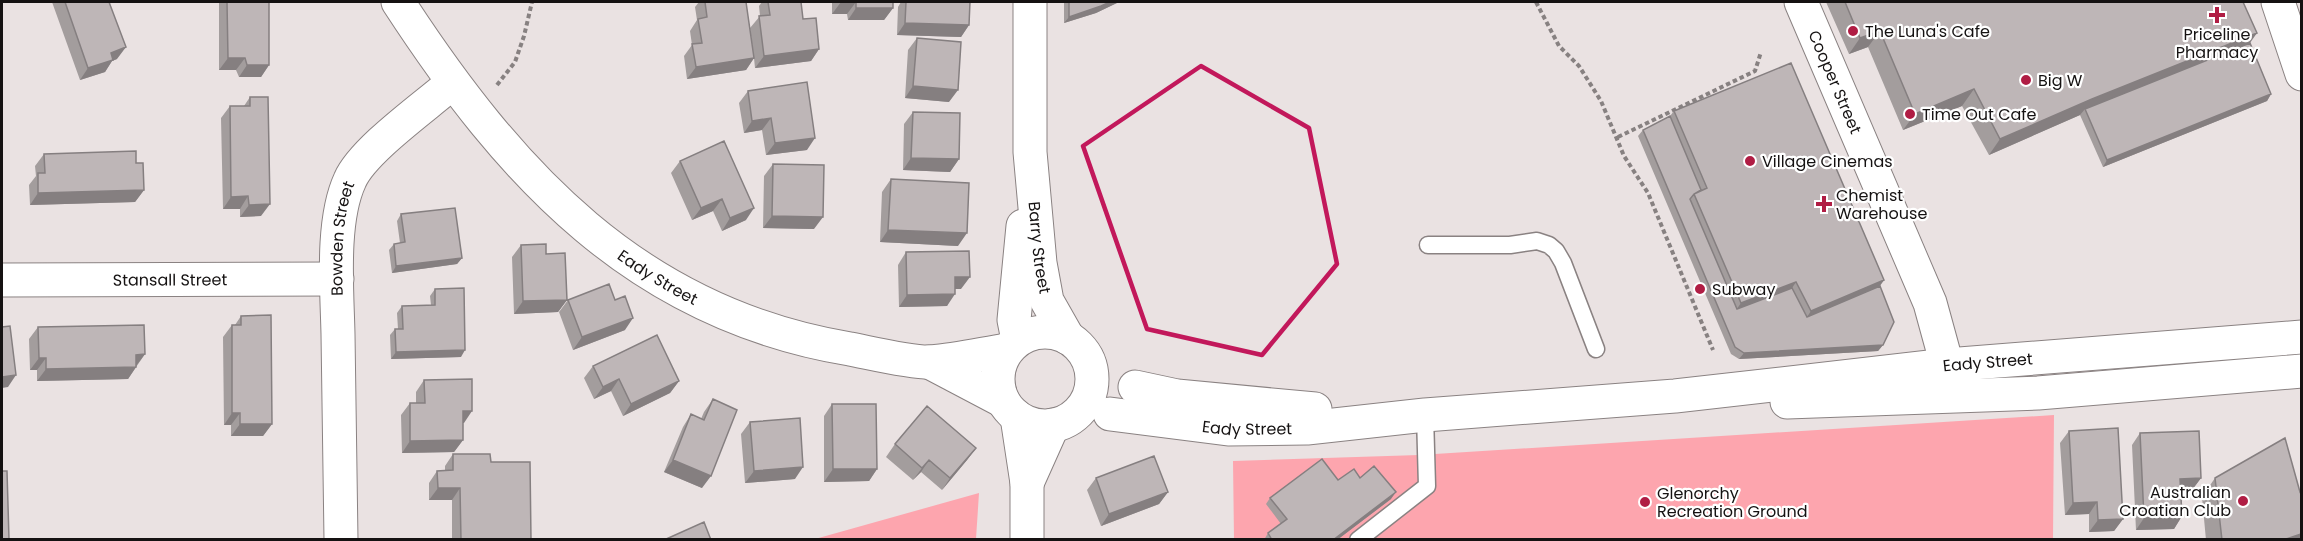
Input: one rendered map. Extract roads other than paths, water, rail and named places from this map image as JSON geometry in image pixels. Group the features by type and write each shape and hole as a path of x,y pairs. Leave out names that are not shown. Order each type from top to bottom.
{"street":[{"path":"398,2 452,83"},
{"name":"Barry Street","path":"1012,345 1030,152 1030,2"},
{"name":"Cooper Street","path":"1801,2 1930,303 1947,365"},
{"path":"2278,2 2301,74"},
{"name":"Bowden Street","path":"341,540 337,279 339,217 350,178 374,150 452,83"},
{"name":"Eady Street","path":"452,83 547,193 597,238 663,283 726,314 807,342 928,362 1010,409"},
{"name":"Barry Street","path":"1030,152 1047,301 1068,338"},
{"name":"Stansall Street","path":"2,280 337,279"},
{"path":"2212,344 2301,318"},
{"path":"1010,409 1040,426 1060,423 1080,410 1088,397 1092,382 1090,368 1078,346 1068,338 1056,333 1029,334 1012,345 1000,362 999,389 1010,409 1028,483 1027,540"},
{"name":"Eady Street","path":"1060,423 1110,414 1228,429 1307,428 1675,396 1947,365 2301,337"},
{"name":"Eady Street","path":"928,362 1012,345"},
{"name":"Eady Street","path":"1090,368 1135,387 1177,396 1237,403 1425,416"},
{"name":"Eady Street","path":"1675,396 1803,403 2038,393 2301,370"},
{"path":"1028,483 1060,423"}],"lane":[{"path":"1428,244 1510,245 1537,241 1549,245 1563,263 1596,349"},
{"path":"1358,540 1427,486 1425,416"}],"place":[{"name":"Priceline Pharmacy","path":"2217,15"},
{"name":"The Luna's Cafe","path":"1853,31"},
{"name":"Big W","path":"2026,80"},
{"name":"Time Out Cafe","path":"1910,114"},
{"name":"Village Cinemas","path":"1750,161"},
{"name":"Chemist Warehouse","path":"1824,204"},
{"name":"Subway","path":"1700,289"},
{"name":"Australian Croatian Club","path":"2243,501"},
{"name":"Glenorchy Recreation Ground","path":"1645,502"}]}
